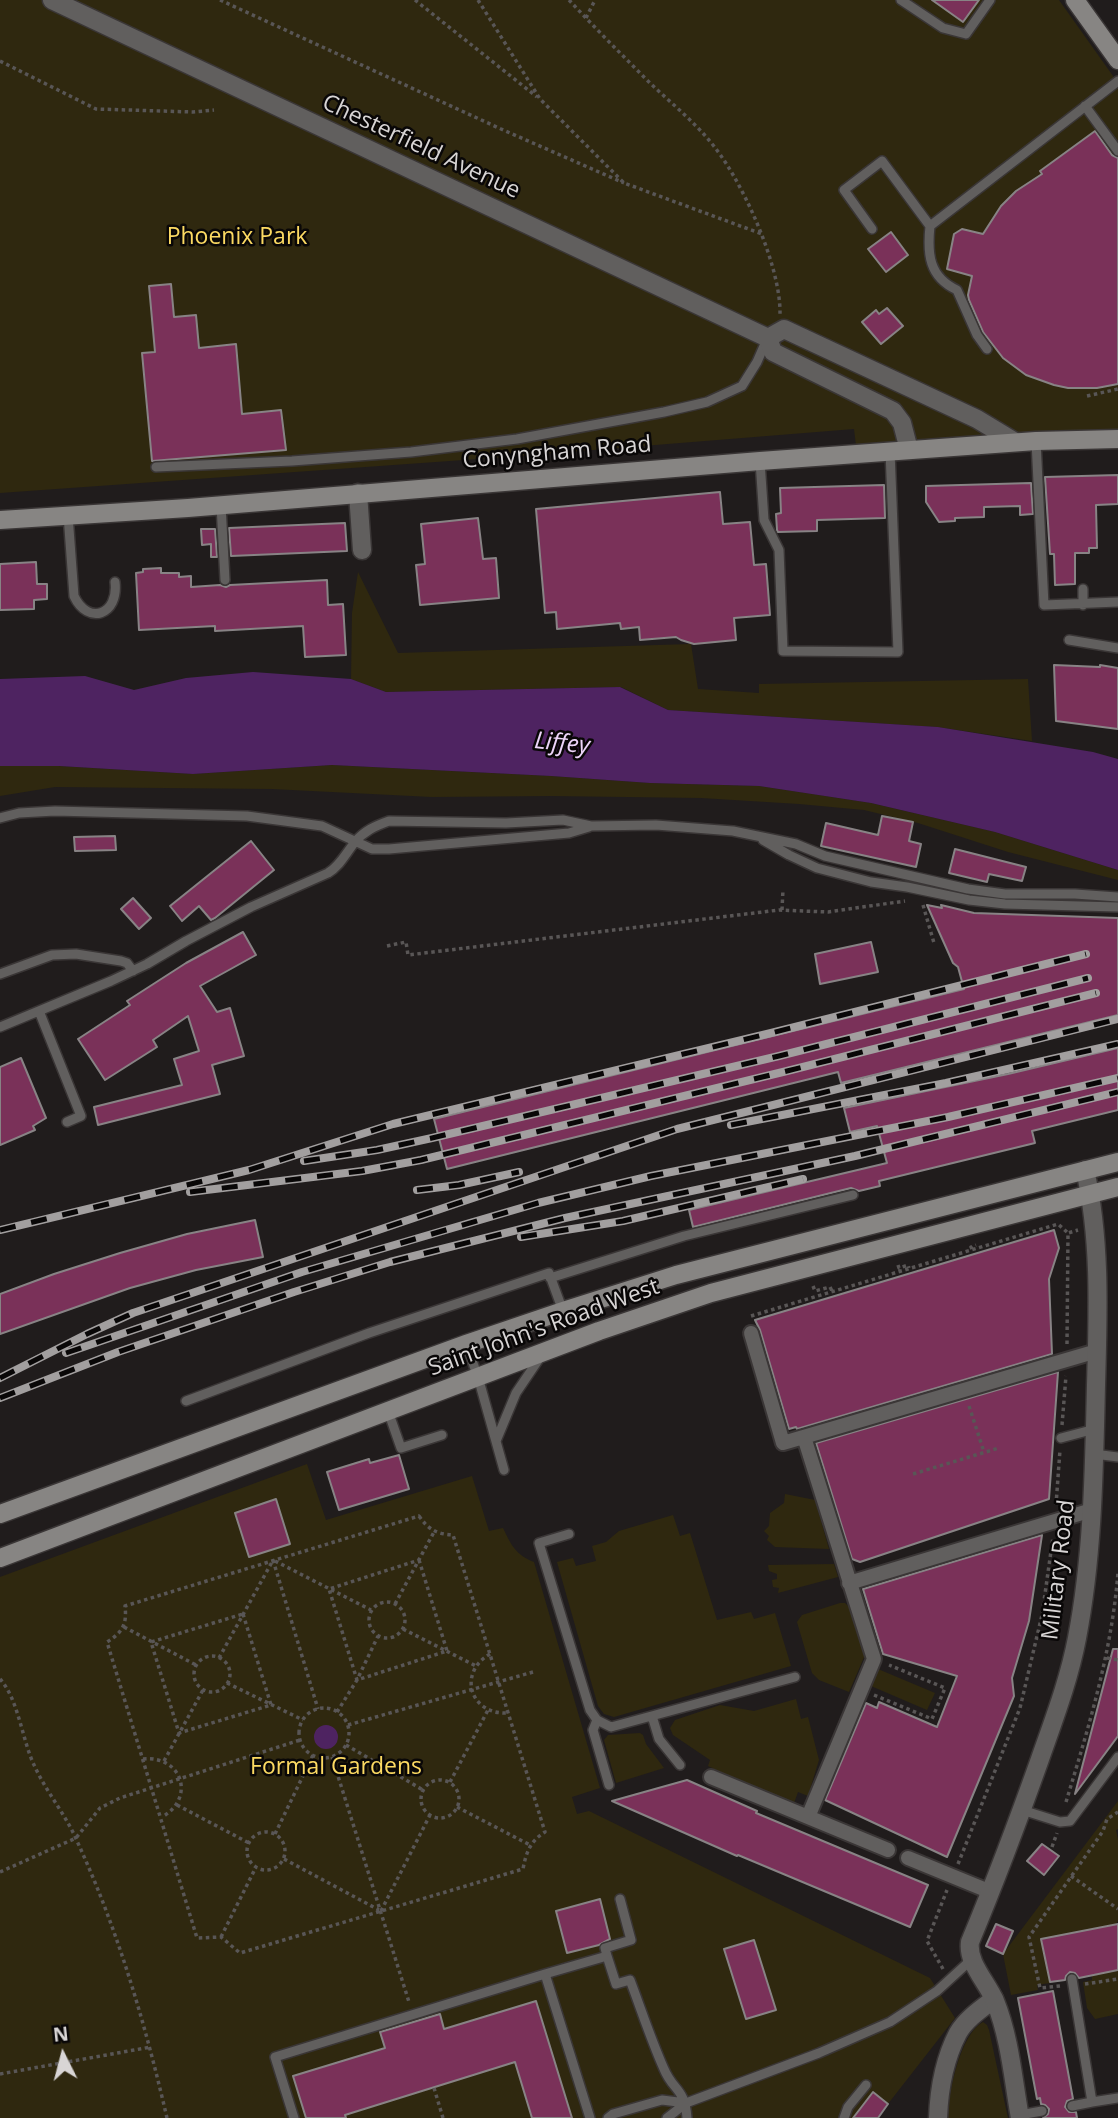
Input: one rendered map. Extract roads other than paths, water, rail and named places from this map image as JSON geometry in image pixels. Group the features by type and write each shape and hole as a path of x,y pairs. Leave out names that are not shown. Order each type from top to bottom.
{"main road":[{"path":"1075,0 1118,60"},
{"name":"Conyngham Road","path":"0,520 1015,442 1118,439"},
{"name":"Saint John's Road West","path":"0,1514 563,1311 688,1272 1118,1161"},
{"name":"Saint John's Road West","path":"0,1558 599,1331 711,1293 1118,1187"}],"street":[{"name":"Chesterfield Avenue","path":"52,0 768,338 773,352 893,411 902,423 909,450"},
{"name":"Chesterfield Avenue","path":"768,338 784,329 977,419 1015,442"},
{"path":"358,493 362,550"},
{"name":"Military Road","path":"972,1959 970,1942 1022,1810 1066,1683 1077,1638 1086,1579 1092,1510 1097,1352 1096,1225 1086,1170"},
{"path":"750,1327 783,1443 1097,1352"},
{"path":"804,1437 874,1659 808,1817"},
{"path":"849,1583 1092,1510"},
{"path":"711,1777 888,1850"},
{"path":"908,1858 991,1892"},
{"path":"972,1959 994,1999 1002,2021 1020,2116"},
{"path":"938,2118 946,2063 959,2032 976,2012 994,1999"}],"lane":[{"path":"901,0 943,28 966,34 990,0"},
{"path":"930,226 1118,81"},
{"path":"1085,106 1118,150"},
{"path":"872,229 844,191 882,161 930,226 928,245 934,272 944,284 957,290 986,349"},
{"path":"156,467 411,452 517,439 664,412 707,401 742,386 768,338"},
{"path":"1035,441 1044,605 1118,602"},
{"path":"760,461 764,520 779,550 783,651 898,652 890,452"},
{"path":"221,505 225,580"},
{"path":"68,515 74,596 83,610 102,612 112,606 115,582"},
{"path":"1083,589 1083,605"},
{"path":"1069,640 1118,648"},
{"path":"0,818 19,813 55,811 247,816 322,826 372,849 569,833 591,826"},
{"path":"0,1027 133,971 251,907 332,870 356,841 371,828 389,821 506,823 564,820 591,826 656,825 755,835 796,844 825,856 968,889 1005,894 1118,897"},
{"path":"755,835 789,856 817,868 863,881 1005,904 1118,906"},
{"path":"0,974 41,958 65,954 121,961 127,963 133,971"},
{"path":"39,1011 81,1116 67,1122"},
{"path":"550,1278 684,1236 853,1195"},
{"path":"186,1401 407,1320 549,1273 563,1311"},
{"path":"466,1344 504,1470"},
{"path":"496,1441 516,1393 544,1352"},
{"path":"388,1411 401,1448 442,1435"},
{"path":"1061,1437 1095,1429"},
{"path":"1094,1454 1118,1457"},
{"path":"569,1534 538,1543 590,1710 597,1720 611,1727 794,1677"},
{"path":"652,1716 659,1739 680,1765"},
{"path":"597,1720 593,1730 609,1785"},
{"path":"1022,1810 1060,1822 1070,1822 1118,1757"},
{"path":"620,1899 631,1940 605,1948 607,1956 616,1984 630,1980 665,2073 681,2092 687,2118"},
{"path":"294,2118 275,2057 607,1956"},
{"path":"667,2118 685,2103 819,2053 890,2022 950,1980 972,1959"},
{"path":"545,1973 590,2118"},
{"path":"1072,1982 1092,2102"},
{"path":"844,2118 848,2107 866,2085"},
{"path":"1072,2106 1118,2098"},
{"path":"608,2118 613,2114 662,2100 685,2103"},
{"path":"1020,2116 1042,2111"}],"water":[{"name":"Liffey","path":"253,672 351,679 386,692 620,687 668,710 938,727 1093,752 1118,759 1118,870 995,832 871,803 759,786 650,783 332,765 193,774 59,766 0,766 0,679 85,676 134,690 186,678"},
{"path":"326,1725 335,1728 338,1737 335,1746 326,1749 317,1746 314,1737 317,1728"}],"railway":[{"path":"0,1230 249,1170 393,1124 1086,954"},
{"path":"304,1161 432,1138 779,1056 1088,978"},
{"path":"190,1192 362,1171 421,1160 1096,993"},
{"path":"0,1378 133,1313 677,1129 1118,1019"},
{"path":"731,1125 946,1083 1118,1044"},
{"path":"66,1353 302,1272 538,1203 651,1176 948,1117 1118,1078"},
{"path":"0,1398 118,1352 390,1262 565,1218 855,1156 1118,1092"},
{"path":"417,1190 459,1185 519,1172"},
{"path":"521,1237 623,1221 803,1179"}],"park label":[{"name":"Phoenix Park","path":"237,237"},
{"name":"Formal Gardens","path":"336,1767"}]}
